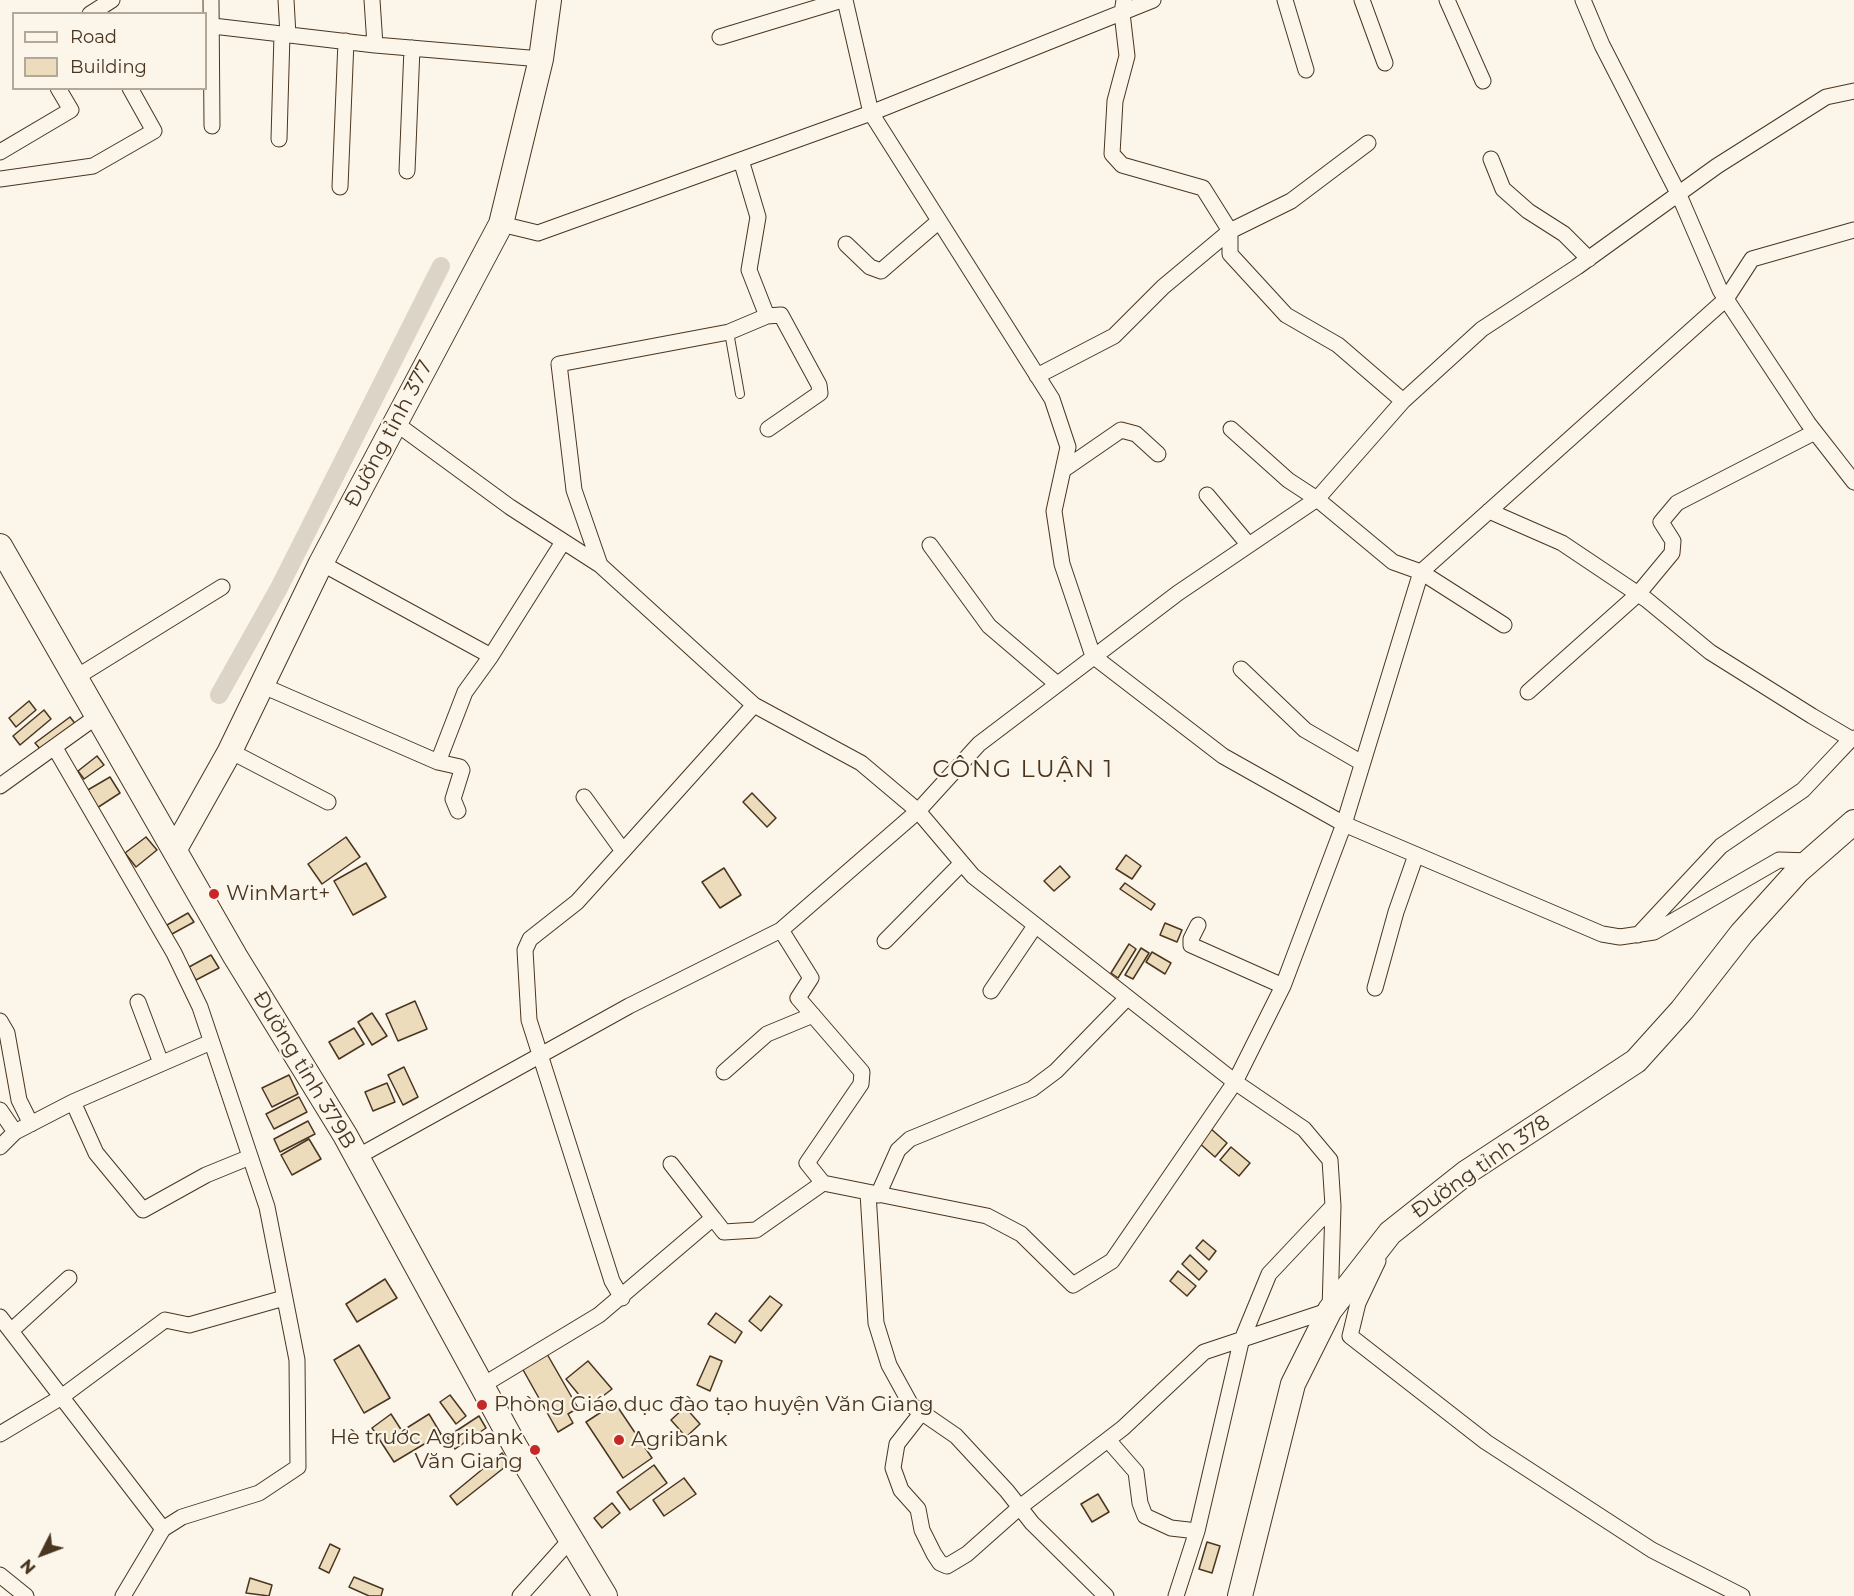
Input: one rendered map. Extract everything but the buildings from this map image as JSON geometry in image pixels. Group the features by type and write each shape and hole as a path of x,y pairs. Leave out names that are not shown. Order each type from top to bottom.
{"main road":[{"name":"Đường tỉnh 377","path":"175,849 230,751 321,563 501,224 541,59 549,0"},
{"name":"Đường tỉnh 379B","path":"0,546 235,956 357,1157 483,1385 605,1596"},
{"name":"Đường tỉnh 378","path":"1240,1596 1293,1384 1330,1310 1390,1233 1467,1172 1636,1061 1682,1010 1742,933 1798,871 1854,822"}],"street":[{"path":"93,12 112,0"},
{"path":"211,0 212,126"},
{"path":"279,139 286,0"},
{"path":"372,0 375,45"},
{"path":"720,37 844,0 871,112 1052,399 1068,447 1054,511 1062,564 1093,657 1223,756 1344,824 1602,934 1620,938 1654,932 1779,860 1811,861"},
{"path":"501,224 538,233 871,112 1123,6 1153,0"},
{"path":"1285,0 1306,70"},
{"path":"1362,0 1385,63"},
{"path":"1448,0 1483,81"},
{"path":"1583,0 1602,45 1679,195 1726,299 1815,432 1854,482"},
{"path":"1123,6 1127,56 1115,101 1112,154 1122,165 1203,188 1230,231 1230,254 1286,315 1338,345 1403,401"},
{"path":"213,26 375,45 541,59"},
{"path":"339,187 346,41"},
{"path":"407,171 412,48"},
{"path":"0,152 71,110 59,90"},
{"path":"0,179 93,166 154,131 131,90"},
{"path":"357,1157 629,1006 781,930 918,811 979,744 1248,544 1317,500 1403,401 1482,329 1589,259 1717,166 1826,97 1854,91"},
{"path":"1037,376 1114,336 1163,287 1230,231 1291,201 1368,143"},
{"path":"1491,159 1503,189 1528,211 1564,234 1589,259"},
{"path":"741,160 758,218 749,270 767,316"},
{"path":"846,244 870,267 881,271 939,220"},
{"path":"781,930 811,978 798,998 862,1072 861,1084 807,1163 823,1183 987,1216 1021,1234 1073,1285 1112,1261 1235,1082 1283,986 1344,824 1421,572 1726,299 1752,259 1854,230"},
{"path":"600,565 574,490 559,364 729,332 767,316 778,314 784,318 820,388 817,396 768,429"},
{"path":"394,422 510,507 600,565 754,705 861,763 918,811 973,876 1235,1082 1304,1129 1330,1160 1333,1206 1330,1310 1241,1342 1204,1352 1108,1440 1020,1507 953,1564 947,1566 940,1563 922,1530 918,1509 901,1490 893,1468 897,1444 922,1413"},
{"path":"1231,429 1288,480 1317,500 1393,562 1421,572 1504,625"},
{"path":"1063,470 1121,430 1136,434 1158,454"},
{"path":"1528,692 1638,594 1672,553 1673,541 1661,522 1677,503 1815,432"},
{"path":"1207,495 1248,544"},
{"path":"1489,511 1562,543 1638,594 1710,652 1853,738 1803,790 1721,846 1638,935"},
{"path":"438,762 465,692 491,657 563,542"},
{"path":"930,545 989,626 1057,684"},
{"path":"321,563 491,657"},
{"path":"75,678 222,587"},
{"path":"1241,669 1305,730 1362,763"},
{"path":"261,685 438,762 460,767 462,770 453,799 458,811"},
{"path":"622,1298 612,1281 527,1004 527,943 577,902 754,705"},
{"path":"0,786 96,717"},
{"path":"55,748 174,953 200,1007 267,1207 297,1360 298,1467 259,1493 182,1517 163,1529 123,1596"},
{"path":"230,751 328,802"},
{"path":"584,797 623,851"},
{"path":"1375,988 1396,912 1416,855"},
{"path":"885,941 962,863"},
{"path":"1198,925 1191,939 1191,945 1283,986"},
{"path":"990,991 1035,926"},
{"path":"1106,1596 1032,1524 1020,1507 956,1436 911,1405 889,1365 876,1323 873,1194 898,1150 910,1139 1032,1089 1056,1071 1127,998"},
{"path":"138,1002 161,1063"},
{"path":"724,1072 767,1034 813,1015"},
{"path":"0,1021 7,1033 19,1100 31,1124"},
{"path":"0,1147 15,1132 73,1102 212,1042"},
{"path":"73,1102 96,1153 143,1210 206,1174 250,1157"},
{"path":"0,1110 15,1132"},
{"path":"671,1164 724,1232 756,1230 823,1183"},
{"path":"1179,1592 1197,1531 1241,1342 1269,1274 1333,1206"},
{"path":"483,1385 600,1315 713,1218"},
{"path":"1390,1233 1358,1303 1350,1336 1486,1442 1652,1550 1742,1596"},
{"path":"12,1330 69,1278"},
{"path":"0,1434 60,1398 165,1320 189,1325 284,1298"},
{"path":"0,1317 12,1330 60,1398 163,1529"},
{"path":"1108,1440 1137,1474 1140,1503 1145,1516 1171,1528 1197,1531"},
{"path":"520,1596 571,1539"},
{"path":"0,1575 26,1596"}],"lane":[{"path":"729,332 740,394"}],"waterway":[{"path":"219,695 279,588 441,266"}],"place":[{"name":"WinMart+","path":"214,894"},
{"name":"Phòng Giáo dục đào tạo huyện Văn Giang","path":"482,1405"},
{"name":"Agribank","path":"619,1440"},
{"name":"Hè trước Agribank Văn Giang","path":"535,1450"}],"district":[{"name":"CÔNG LUẬN 1","path":"1023,770"}]}
